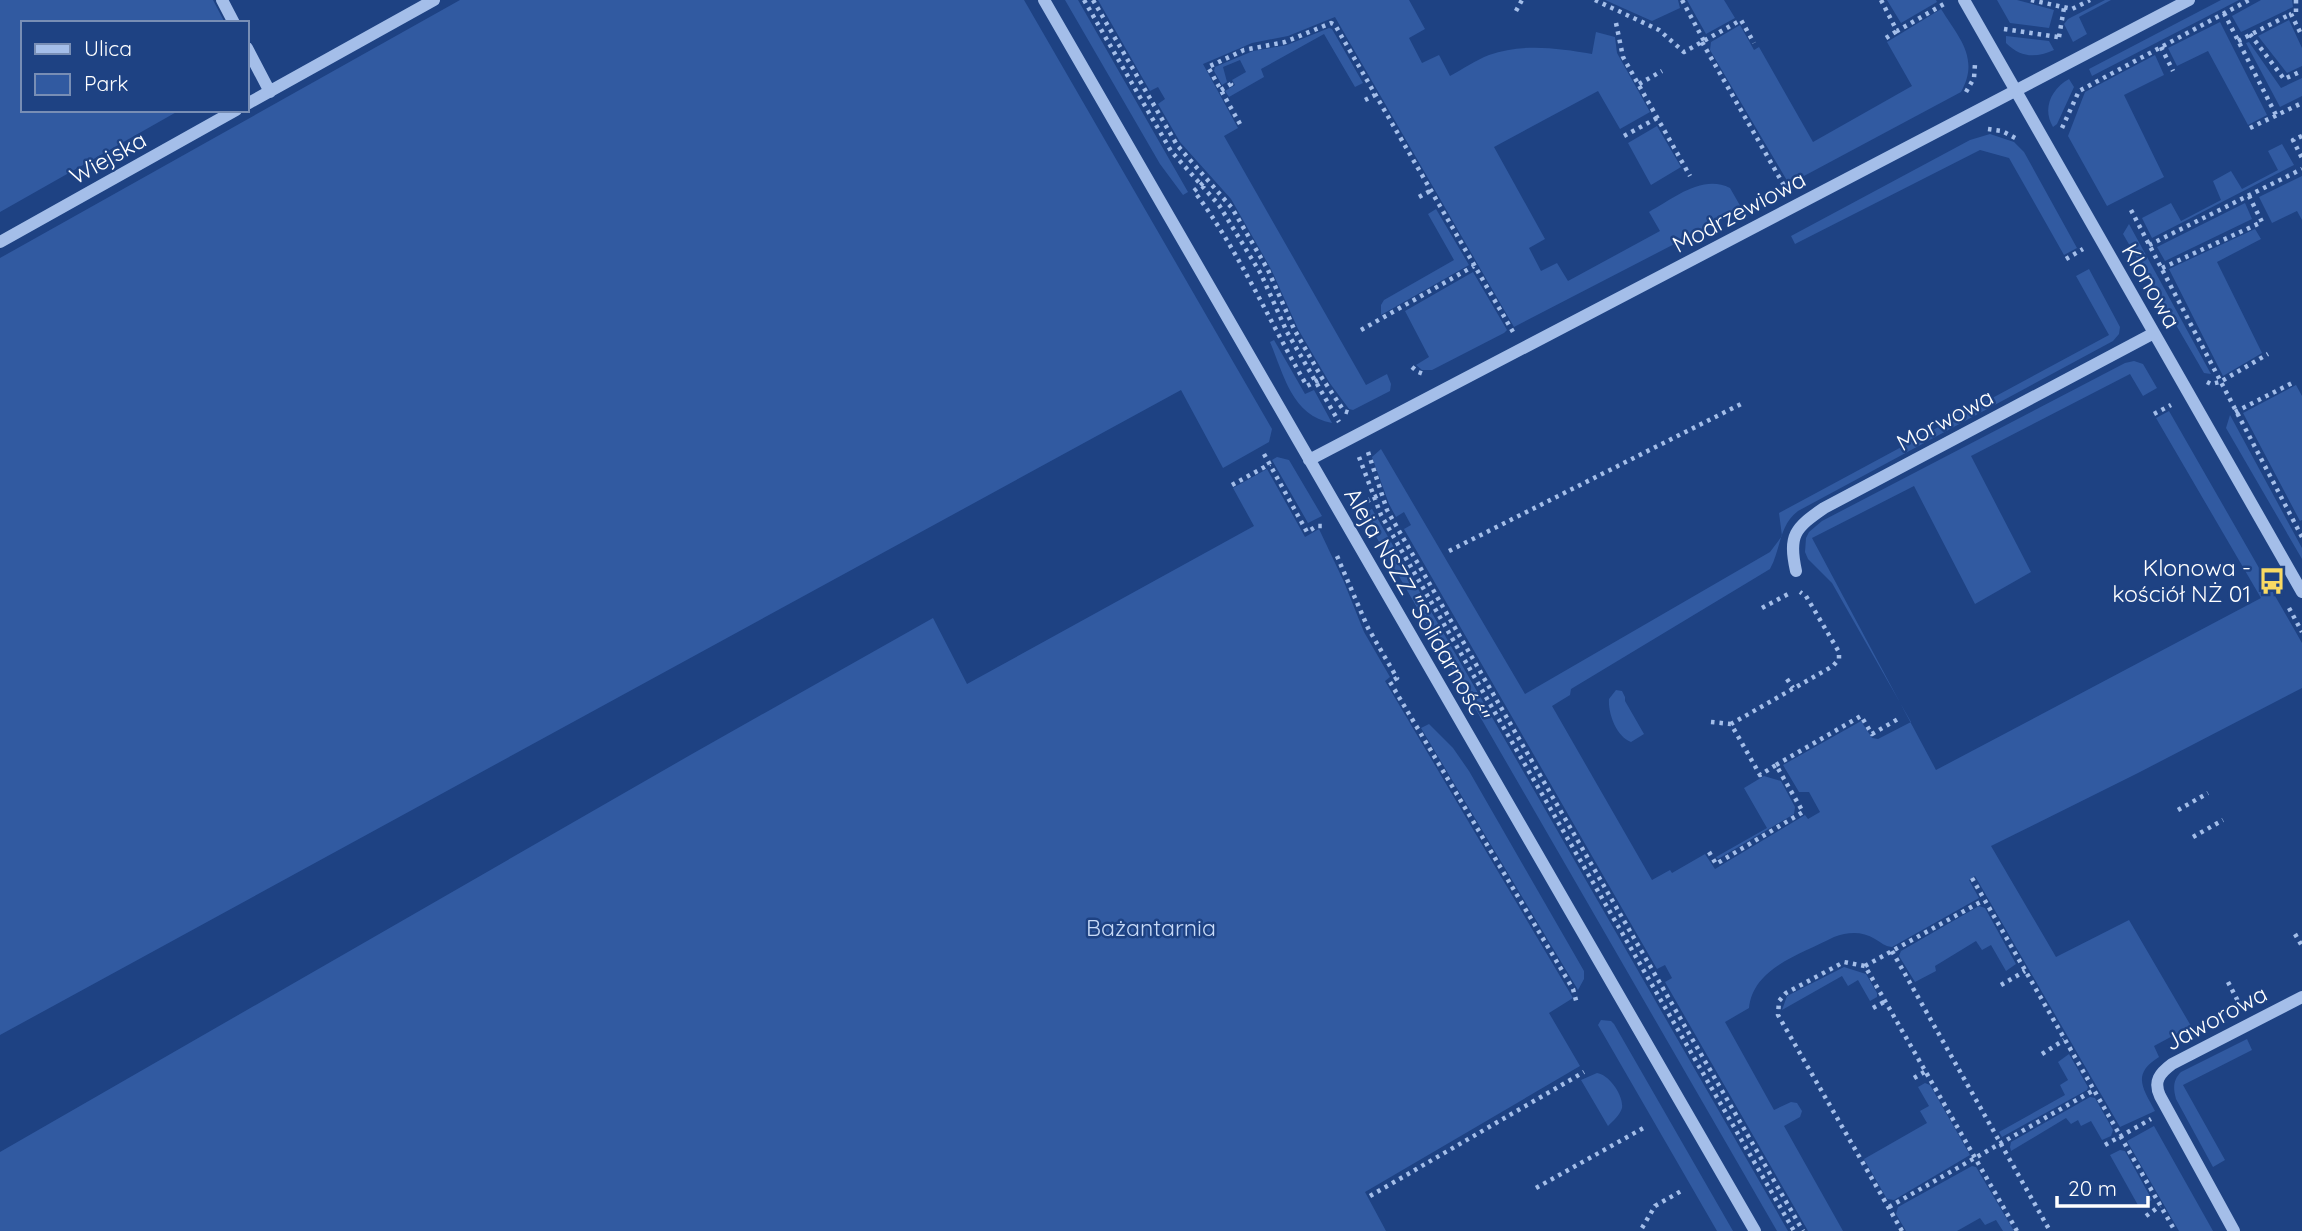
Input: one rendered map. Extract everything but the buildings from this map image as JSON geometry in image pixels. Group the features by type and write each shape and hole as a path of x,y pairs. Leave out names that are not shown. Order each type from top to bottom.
{"street":[{"path":"222,0 233,21"},
{"path":"248,103 434,0"},
{"name":"Aleja NSZZ \"Solidarność\"","path":"1044,0 1755,1231"},
{"name":"Klonowa","path":"1964,0 2302,592"},
{"name":"Modrzewiowa","path":"1309,460 2189,0"},
{"path":"248,49 270,92"},
{"name":"Wiejska","path":"0,242 232,112"},
{"name":"Morwowa","path":"1796,571 1792,540 1798,529 1824,508 2154,333"},
{"name":"Jaworowa","path":"2234,1231 2156,1088 2158,1078 2172,1064 2302,997"}],"path":[{"path":"1084,0 1171,151 1220,205 1261,274 1287,332 1359,457 1381,515 1794,1231"},
{"path":"1093,0 1177,145 1232,208 1268,270 1294,329 1322,378 1344,411 1353,415 1371,449 1368,453 1387,510 1804,1231"},
{"path":"1516,11 1522,0"},
{"path":"1595,0 1625,11 1659,30 1684,52 1741,20 1754,43"},
{"path":"1682,0 1787,190"},
{"path":"1881,0 1898,31"},
{"path":"2031,0 2072,9 2090,0"},
{"path":"2060,132 2079,91 2249,0"},
{"path":"2238,41 2296,12 2296,0"},
{"path":"1886,38 1944,4"},
{"path":"2001,28 2059,37 2064,8"},
{"path":"2224,13 2276,115"},
{"path":"2291,14 2302,36"},
{"path":"1240,124 1208,67 1244,50 1285,42 1331,23 1335,25 1513,332"},
{"path":"1616,23 1620,51 1690,176"},
{"path":"2250,34 2284,79 2302,71"},
{"path":"2161,47 2173,71"},
{"path":"1639,84 1662,71"},
{"path":"1221,90 1231,84 1229,81"},
{"path":"1365,100 1375,95"},
{"path":"2250,128 2302,103"},
{"path":"1624,136 1657,118"},
{"path":"2302,136 2293,140 2302,158"},
{"path":"2149,245 2302,169"},
{"path":"1208,179 1194,191 1253,286 1279,339 1307,386 1322,378"},
{"path":"1419,197 1430,191"},
{"path":"2162,268 2262,222 2249,196"},
{"path":"2131,210 2235,412 2299,526 2302,537"},
{"path":"2066,258 2083,249"},
{"path":"1361,330 1474,267"},
{"path":"2220,382 2268,354"},
{"path":"2235,412 2294,382"},
{"path":"1449,551 1741,404"},
{"path":"2154,414 2172,404"},
{"path":"1264,454 1307,531 1317,526 1323,527 1328,536"},
{"path":"1232,485 1269,464"},
{"path":"1333,546 1368,628 1397,678 1390,682 1573,989 1577,1004"},
{"path":"1711,722 1731,724 1833,666 1839,660 1839,652 1806,596 1799,591 1786,594 1762,608"},
{"path":"1787,678 1793,688"},
{"path":"1731,724 1760,775 1861,716 1872,734 1898,719"},
{"path":"1709,852 1716,864 1803,812 1776,765"},
{"path":"2178,810 2208,793"},
{"path":"2193,838 2223,820"},
{"path":"1972,878 2175,1231"},
{"path":"1902,1231 1778,1015 1778,1007 1786,993 1844,962 1866,966 1984,900"},
{"path":"2295,934 2302,946"},
{"path":"1892,951 2050,1231"},
{"path":"1866,966 2017,1231"},
{"path":"2001,985 2025,971"},
{"path":"1874,1007 1886,1000"},
{"path":"2042,1054 2064,1040"},
{"path":"1914,1078 1926,1071"},
{"path":"1370,1196 1584,1072"},
{"path":"1889,1207 2094,1090"},
{"path":"2105,1145 2154,1117"},
{"path":"1536,1188 1647,1126"},
{"path":"1642,1228 1655,1206 1683,1190"},
{"path":"2146,1216 2160,1206"}],"green space":[{"path":"0,0 213,0 224,21 21,21 21,112 176,112 0,212"},
{"path":"460,0 1024,0 1272,429 1269,442 1223,468 1181,390 0,1035 0,258"},
{"path":"1065,0 1078,0 1188,192 1183,195 1160,164"},
{"path":"1098,0 1409,0 1425,29 1409,38 1422,63 1439,55 1450,76 1484,57 1502,51 1540,48 1592,54 1596,32 1615,37 1617,53 1650,112 1620,129 1598,91 1494,147 1545,239 1529,248 1541,271 1557,263 1568,281 1660,231 1649,212 1698,186 1719,184 1730,188 1742,209 1514,327 1335,17 1288,36 1252,43 1203,64 1238,128 1224,136 1366,385 1387,374 1391,384 1390,391 1353,410 1349,409 1329,382 1298,329 1271,269 1231,199 1180,142 1158,104 1165,99 1158,87 1150,91"},
{"path":"1605,0 1678,0 1680,8 1652,21"},
{"path":"1687,0 1724,0 1735,18 1706,34"},
{"path":"1887,0 1936,0 1937,2 1901,23"},
{"path":"1997,0 2017,0 2054,10 2049,28 2010,23"},
{"path":"2105,0 2111,0 2079,17 2087,34 2073,42 2064,24 2068,19"},
{"path":"2221,0 2239,0 2092,76 2089,69"},
{"path":"2261,0 2292,0 2293,7 2241,32 2232,16"},
{"path":"1941,9 1960,39 1968,58 1966,80 1961,92 1789,184 1710,50 1711,42 1740,25 1754,50 1759,47 1813,142 1912,86 1887,42"},
{"path":"2289,20 2302,48 2302,66 2287,73 2258,36"},
{"path":"2220,22 2267,115 2248,125 2208,51 2177,66 2168,48"},
{"path":"1329,28 1363,83 1355,87 1324,34 1261,69 1264,77 1229,97 1225,91 1235,85 1232,80 1246,72 1240,60 1223,67 1227,82 1222,85 1214,71 1215,67 1253,51 1287,45"},
{"path":"2006,36 2049,41 2054,50 2035,55 2023,54 2006,43"},
{"path":"2249,42 2281,88 2302,78 2302,96 2280,107 2246,43"},
{"path":"2155,55 2164,75 2124,95 2164,177 2107,206 2068,136 2085,92"},
{"path":"2069,79 2074,87 2057,124 2053,127 2048,113 2050,100 2057,88"},
{"path":"1657,126 1681,167 1651,185 1628,143"},
{"path":"1990,134 2014,142 2024,152 2077,248 2064,255 2009,158 1980,150 1795,244 1791,236 1970,140"},
{"path":"2282,144 2294,165 2152,238 2142,218 2171,203 2181,221 2221,200 2213,181 2231,171 2242,189 2278,170 2268,151"},
{"path":"2302,176 2302,220 2297,211 2272,223 2259,197"},
{"path":"2245,203 2252,219 2165,261 2157,247"},
{"path":"1436,209 1469,265 1381,315 1384,300 1454,260 1428,214"},
{"path":"2129,224 2211,374 2204,373 2123,234"},
{"path":"2255,229 2261,239 2217,262 2262,353 2223,376 2169,269"},
{"path":"2089,269 2120,327 2119,334 2113,341 1798,511 1787,523 1782,535 1779,513 2109,335 2076,276"},
{"path":"1473,272 1507,330 1432,370 1422,370 1416,365 1429,357 1405,311"},
{"path":"1274,340 1305,394 1314,390 1332,423 1318,419 1298,403 1285,380 1270,342"},
{"path":"2134,361 2143,364 2157,388 2143,396 2130,374 1971,456 2031,572 1975,604 1914,486 1812,538 1900,703 1832,583 1808,559 1805,552 1809,532 1822,521 2125,363"},
{"path":"2296,385 2302,396 2300,521 2243,413"},
{"path":"2169,411 2302,643 2302,688 1991,846 2056,957 2129,920 2191,1026 2154,1046 2159,1057 2145,1069 2142,1081 2155,1111 2120,1127 1975,876 1969,880 1979,898 1892,947 1865,935 1844,934 1794,956 1759,982 1752,994 1749,1008 1725,1022 1774,1110 1791,1102 1797,1103 1802,1111 1800,1117 1784,1126 1843,1231 1808,1231 1665,982 1672,978 1665,965 1657,969 1404,529 1411,525 1404,512 1396,517 1372,457 1381,449 1525,694 1770,552 1781,537 1770,569 1571,689 1570,695 1552,706 1652,880 1670,870 1672,873 1705,854 1715,869 1805,815 1808,819 1820,812 1809,792 1799,792 1783,765 1861,721 1872,738 1878,739 1910,722 1936,770 2261,598 2156,418"},
{"path":"2230,415 2302,548 2302,559 2226,428"},
{"path":"1277,457 1289,460 1322,516 1308,523 1272,460"},
{"name":"Bażantarnia","path":"1267,469 1305,537 1319,529 1364,632 1390,677 1385,681 1573,998 1549,1013 1580,1066 1365,1192 1386,1231 0,1231 0,1152 933,618 967,684 1254,526 1233,488"},
{"path":"1372,509 1788,1231 1777,1231 1363,514"},
{"path":"1616,690 1622,691 1644,734 1631,742 1621,735 1610,711 1609,699"},
{"path":"1429,724 1453,748 1469,771 1584,971 1584,979 1578,990 1421,728"},
{"path":"1764,776 1781,781 1795,807 1794,814 1718,859 1716,857 1767,828 1744,788"},
{"path":"1979,906 1985,908 2016,964 2006,971 1991,945 1982,950 1976,941 1935,966 1936,971 1915,982 1899,956 1901,951"},
{"path":"1844,967 1866,974 1877,997 1870,1001 1858,980 1848,986 1842,976 1782,1010 1787,996"},
{"path":"1601,1020 1614,1024 1733,1231 1717,1231 1598,1025"},
{"path":"2247,1039 2252,1050 2183,1085 2225,1160 2213,1167 2176,1099 2175,1081 2181,1072"},
{"path":"2069,1054 2088,1087 2087,1090 2002,1137 1999,1132 2065,1095 2060,1085 2068,1080 2058,1062"},
{"path":"1597,1073 1610,1081 1618,1091 1622,1103 1620,1113 1608,1126 1581,1080"},
{"path":"1925,1083 1930,1085 1970,1155 1894,1200 1887,1199 1864,1159 1927,1123 1920,1111 1929,1106 1918,1087"},
{"path":"2090,1097 2095,1098 2113,1130 2111,1136 2102,1140 2091,1121 2081,1126 2078,1120 2071,1124 2066,1118 2011,1151 2011,1142"},
{"path":"2154,1126 2213,1231 2179,1231 2127,1141"},
{"path":"2120,1150 2125,1151 2152,1200 2139,1207 2110,1155"},
{"path":"1972,1166 1976,1167 2014,1231 2003,1231 1996,1220 1985,1225 1980,1218 1957,1231 1906,1231 1896,1214 1898,1207"}],"place":[{"name":"Klonowa - kościół NŻ 01","path":"2272,581"}]}
